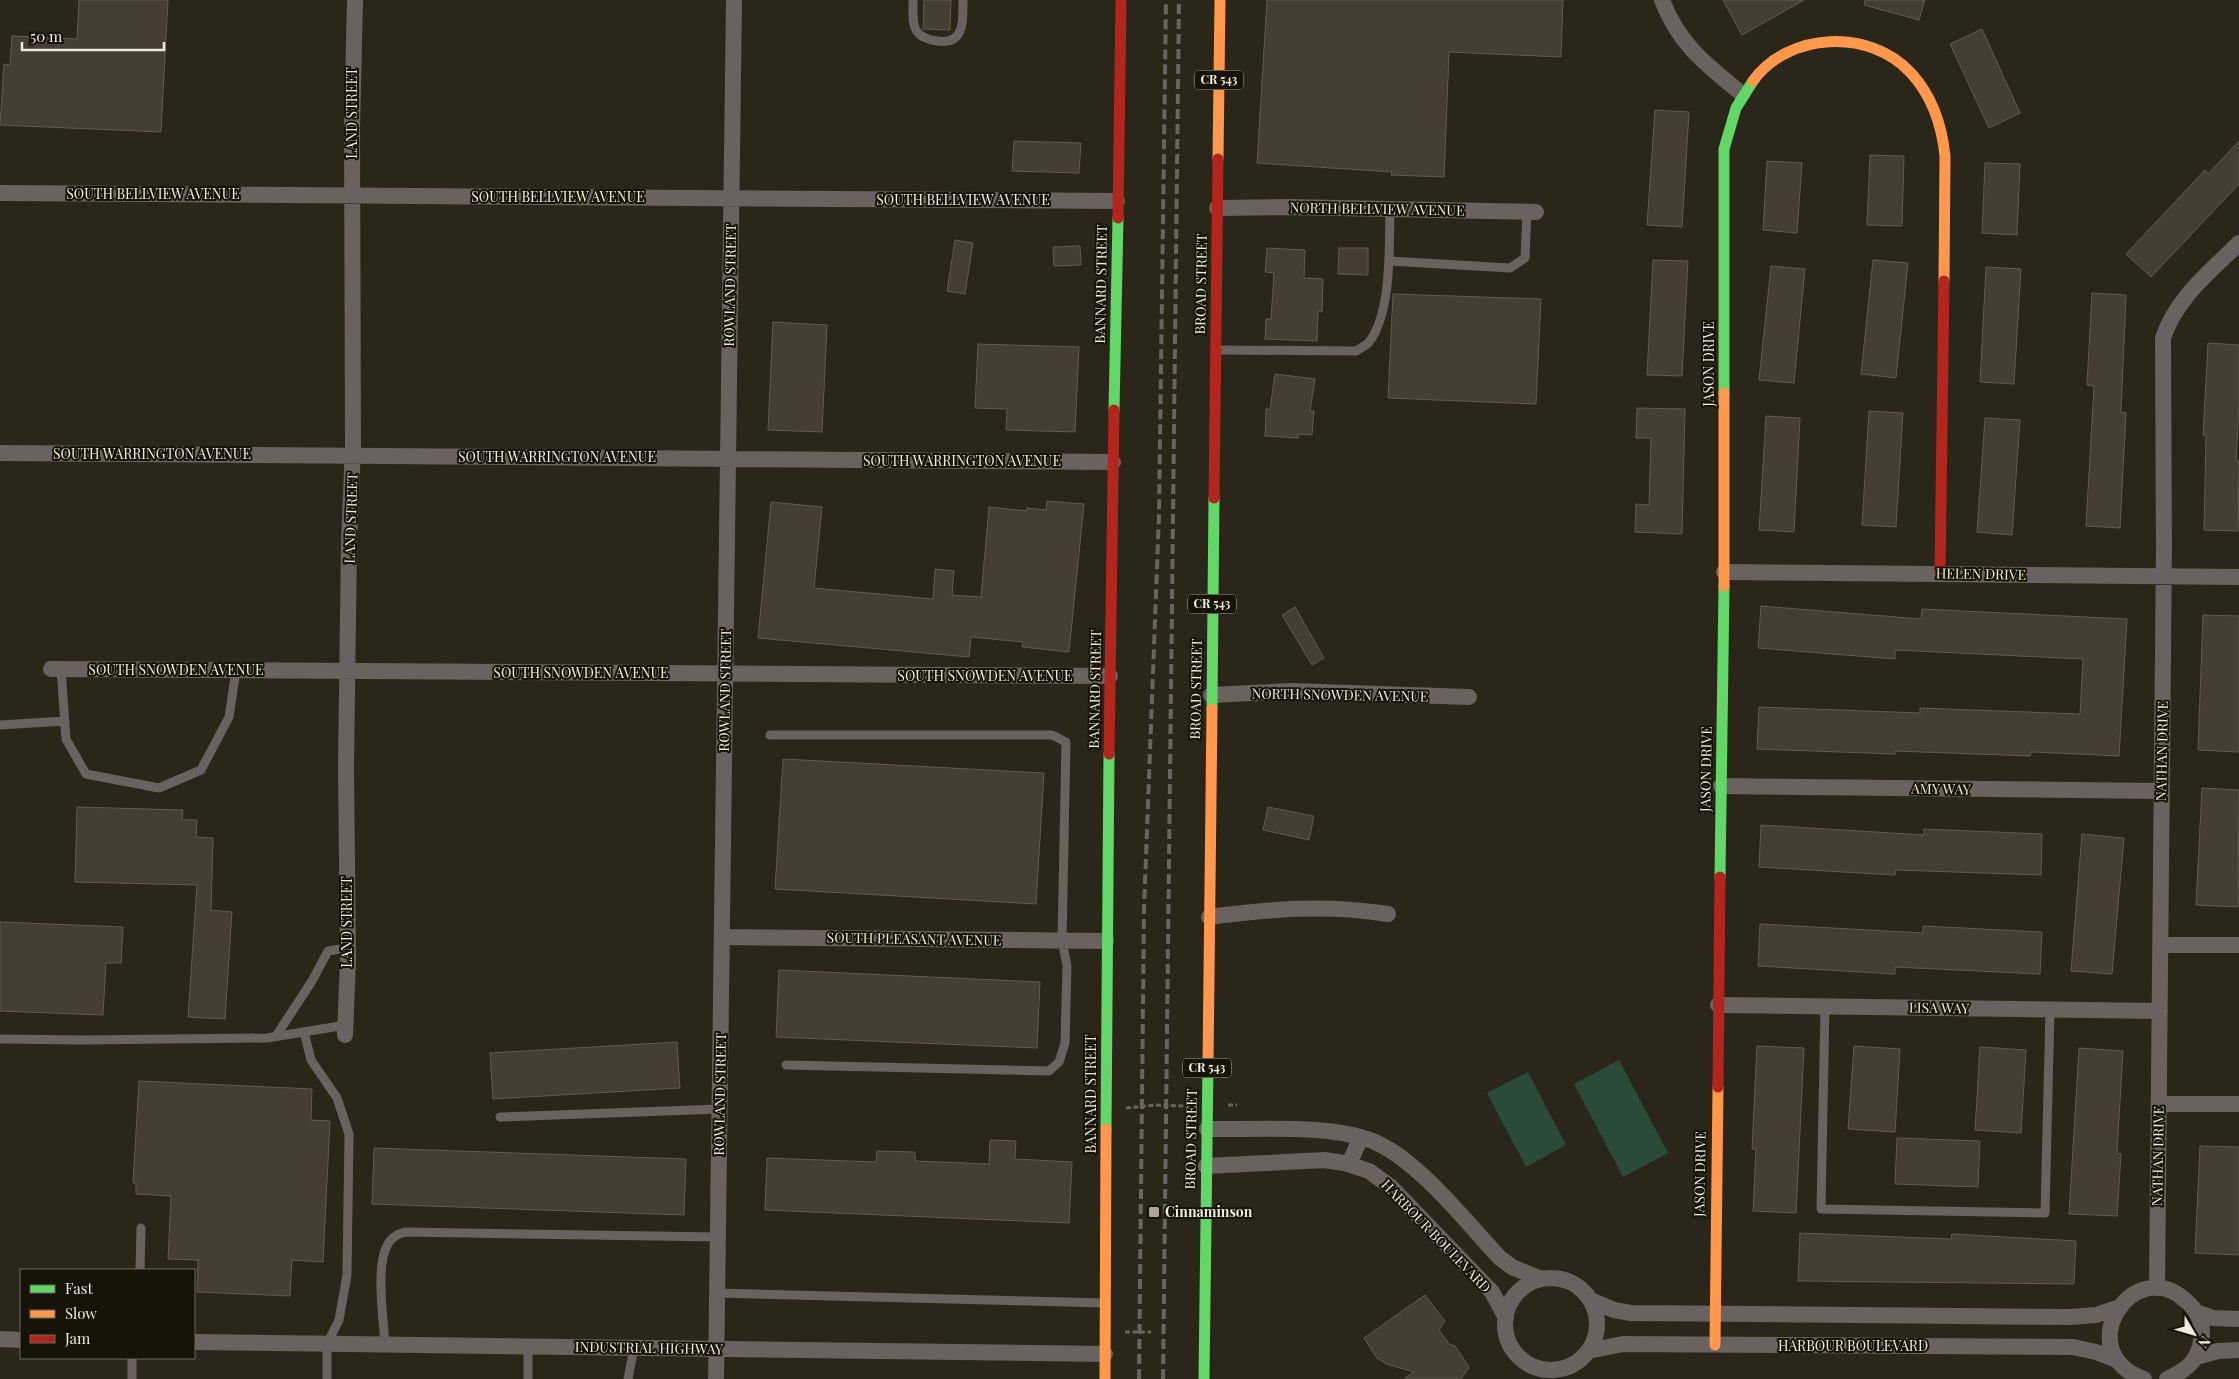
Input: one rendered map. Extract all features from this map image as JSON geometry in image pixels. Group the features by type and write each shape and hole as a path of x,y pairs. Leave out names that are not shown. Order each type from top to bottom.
{"street":[{"name":"LAND STREET","path":"346,1030 346,766 349,671 349,542 353,456 352,84 354,0"},
{"name":"ROWLAND STREET","path":"716,1379 734,0"},
{"name":"BANNARD STREET","path":"1105,1379 1106,941 1121,0"},
{"name":"BROAD STREET","path":"1204,1379 1220,0"},
{"path":"1662,0 1676,29 1697,57 1742,94"},
{"name":"JASON DRIVE","path":"1714,1344 1724,572 1724,149 1730,120 1742,94 1761,70 1781,55 1799,45 1822,40 1858,44 1886,54 1910,72 1935,108 1943,132 1945,156 1940,574"},
{"name":"SOUTH BELLVIEW AVENUE","path":"0,193 1117,200"},
{"name":"NORTH BELLVIEW AVENUE","path":"1217,208 1290,207 1531,212"},
{"name":"NATHAN DRIVE","path":"2157,1288 2164,576 2163,338 2174,312 2186,296 2239,243"},
{"name":"SOUTH WARRINGTON AVENUE","path":"0,453 1113,462"},
{"name":"HELEN DRIVE","path":"1724,572 2239,577"},
{"name":"SOUTH SNOWDEN AVENUE","path":"56,669 1110,676"},
{"name":"NORTH SNOWDEN AVENUE","path":"1211,695 1292,691 1469,697"},
{"name":"AMY WAY","path":"1721,786 2162,791"},
{"path":"1209,917 1314,907 1388,914"},
{"name":"SOUTH PLEASANT AVENUE","path":"722,937 1106,941"},
{"path":"2160,945 2239,945"},
{"name":"LISA WAY","path":"1718,1005 2160,1011"},
{"path":"2159,1104 2239,1104"},
{"path":"1207,1129 1331,1131 1361,1137 1379,1144 1402,1157 1421,1174 1500,1258 1512,1267 1542,1279 1562,1280 1580,1288 1590,1300 1596,1318 1596,1332 1572,1379"},
{"path":"1349,1164 1361,1137"},
{"name":"HARBOUR BOULEVARD","path":"1206,1166 1324,1160 1349,1164 1369,1171 1391,1187 1492,1292 1506,1318 1507,1337 1530,1372 1569,1367 1584,1356 1623,1344 2073,1347 2096,1352 2117,1360 2132,1374 2144,1379"},
{"path":"1506,1318 1514,1296 1526,1286 1542,1279"},
{"path":"2117,1360 2109,1339 2110,1326 2118,1308 2128,1297 2141,1290 2166,1289 2181,1296 2196,1312 2202,1330 2201,1345 2196,1357 2185,1371 2167,1379"},
{"path":"1590,1300 1614,1310 1631,1313 2070,1317 2096,1315 2118,1308"},
{"path":"2196,1312 2213,1318 2239,1319"},
{"path":"0,1339 20,1340"},
{"name":"INDUSTRIAL HIGHWAY","path":"195,1342 1105,1354"},
{"path":"2196,1357 2218,1351 2239,1350"}],"lane":[{"path":"913,0 914,26 918,34 924,39 947,42 954,40 963,24 963,0"},
{"path":"1216,350 1356,351 1368,343 1378,325 1388,275 1390,209"},
{"path":"1389,262 1510,268 1525,258 1531,212"},
{"path":"56,669 65,721 66,739 86,774 160,788 200,770 229,717 236,670"},
{"path":"0,725 65,721"},
{"path":"770,734 1052,735 1066,742 1062,940 1067,966 1065,1044 1059,1062 1049,1071 786,1065"},
{"path":"276,1036 312,981 328,951 347,948"},
{"path":"1825,1007 1821,1209 2045,1213 2050,1010"},
{"path":"0,1039 84,1040 276,1036 304,1032 346,1030"},
{"path":"304,1032 311,1060 337,1098 349,1134 347,1274 339,1320 328,1344 327,1379"},
{"path":"500,1116 720,1108"},
{"path":"140,1269 141,1228"},
{"path":"385,1345 381,1266 386,1248 393,1237 405,1232 718,1237"},
{"path":"717,1293 1105,1303"},
{"path":"528,1346 528,1379"},
{"path":"628,1379 634,1348"},
{"path":"132,1359 132,1379"}],"path":[{"path":"1106,1109 1156,1105"}],"green space":[{"path":"1619,1060 1668,1153 1623,1177 1574,1084"},
{"path":"1528,1072 1566,1145 1526,1167 1487,1093"}],"building":[{"path":"79,0 168,0 161,132 0,125 4,64 10,65 12,36 77,39"},
{"path":"924,0 951,0 950,30 923,29"},
{"path":"1267,0 1563,0 1561,57 1449,52 1444,177 1391,175 1392,172 1257,163"},
{"path":"1723,0 1804,0 1742,35"},
{"path":"1865,0 1925,0 1919,20 1864,5"},
{"path":"1982,29 2020,113 1989,128 1950,44"},
{"path":"1655,110 1689,112 1682,227 1647,225"},
{"path":"1014,141 1081,143 1079,173 1012,171"},
{"path":"2239,141 2239,184 2151,277 2126,254 2205,170 2208,174"},
{"path":"1870,155 1904,156 1902,226 1867,225"},
{"path":"1767,161 1802,163 1797,233 1763,230"},
{"path":"1985,163 2020,164 2017,235 1982,233"},
{"path":"955,240 973,243 965,294 947,291"},
{"path":"1080,246 1081,265 1054,266 1053,247"},
{"path":"1267,248 1305,250 1304,278 1323,279 1322,312 1318,311 1317,341 1265,339 1266,319 1271,319 1274,273 1265,272"},
{"path":"1339,248 1368,248 1368,275 1338,274"},
{"path":"1653,260 1688,261 1682,376 1647,375"},
{"path":"1873,260 1908,263 1896,378 1861,374"},
{"path":"1771,266 1805,269 1794,383 1759,380"},
{"path":"1986,267 2021,269 2014,384 1980,382"},
{"path":"2092,293 2126,295 2121,412 2126,413 2120,528 2086,526 2094,386 2087,385"},
{"path":"1393,294 1541,299 1536,404 1388,398"},
{"path":"773,322 827,325 822,432 768,430"},
{"path":"2208,343 2239,345 2236,461 2239,461 2238,531 2204,530 2206,435 2203,435"},
{"path":"978,344 1079,347 1075,432 1006,430 1007,409 975,408"},
{"path":"1275,374 1315,379 1310,411 1314,411 1312,435 1298,434 1298,438 1265,436 1266,409 1270,409"},
{"path":"1637,408 1685,409 1682,534 1635,532 1636,504 1649,505 1651,438 1636,438"},
{"path":"1869,411 1903,413 1896,527 1862,525"},
{"path":"1766,416 1800,418 1794,532 1759,530"},
{"path":"1985,418 2020,420 2012,535 1977,532"},
{"path":"1047,501 1084,504 1069,652 1022,647 1023,642 971,637 969,657 758,638 771,502 822,507 814,588 933,599 935,569 954,571 952,595 981,597 989,507 1027,511 1027,508 1046,510"},
{"path":"1761,606 1921,619 1922,609 2127,619 2119,756 2031,752 2030,756 1895,751 1895,754 1757,749 1759,707 1920,713 1920,708 2080,714 2083,659 1895,650 1895,659 1758,648"},
{"path":"1295,607 1324,658 1312,665 1282,615"},
{"path":"2203,615 2239,616 2239,752 2198,750"},
{"path":"783,759 1044,773 1036,904 775,889"},
{"path":"2202,788 2239,790 2238,907 2196,905"},
{"path":"77,807 183,810 182,820 197,820 196,837 213,838 211,910 232,912 225,1019 188,1017 197,885 75,882"},
{"path":"1268,807 1314,816 1309,840 1263,830"},
{"path":"1761,825 1924,835 1924,829 2042,834 2041,875 1896,870 1895,875 1759,867"},
{"path":"2082,834 2124,838 2112,974 2071,971"},
{"path":"0,922 123,927 121,963 106,963 103,1015 0,1011"},
{"path":"1760,924 1923,933 1923,926 2042,932 2040,974 1895,967 1895,974 1758,966"},
{"path":"779,970 1040,982 1037,1048 776,1037"},
{"path":"677,1042 680,1088 493,1099 490,1053"},
{"path":"1757,1046 1804,1048 1796,1213 1753,1211 1756,1149 1752,1149"},
{"path":"1854,1046 1900,1049 1895,1132 1848,1129"},
{"path":"1980,1047 2026,1050 2021,1133 1975,1130"},
{"path":"2079,1048 2123,1051 2117,1153 2121,1154 2117,1216 2069,1214"},
{"path":"139,1081 312,1089 311,1120 330,1121 323,1262 292,1260 290,1296 197,1292 198,1260 168,1259 171,1196 136,1194 136,1183 133,1183"},
{"path":"1897,1138 1980,1141 1978,1187 1895,1184"},
{"path":"990,1140 1016,1141 1015,1159 1072,1162 1069,1223 765,1210 767,1158 876,1162 877,1151 915,1152 915,1161 989,1164"},
{"path":"2200,1146 2239,1147 2239,1255 2195,1253"},
{"path":"374,1148 686,1159 684,1215 372,1204"},
{"path":"1800,1233 1951,1239 1952,1234 2076,1241 2074,1284 1798,1281"},
{"path":"1425,1295 1445,1321 1439,1330 1449,1344 1455,1346 1469,1367 1461,1379 1404,1379 1414,1372 1386,1364 1377,1358 1364,1338"}],"railway":[{"path":"1139,1379 1144,909 1159,515 1166,0"},
{"path":"1163,1379 1179,0"}],"traffic: fast":[{"path":"1724,393 1724,149 1736,108 1753,81"},
{"path":"1114,410 1118,218"},
{"path":"1212,709 1214,498"},
{"path":"1720,877 1724,586"},
{"path":"1106,1129 1109,754"},
{"path":"1204,1379 1208,1064"}],"traffic: slow":[{"path":"1218,159 1220,0"},
{"path":"1753,81 1768,65 1787,53 1808,45 1830,42 1852,43 1874,48 1894,58 1911,73 1930,101 1944,145 1944,281"},
{"path":"1724,393 1724,586"},
{"path":"1208,1064 1212,709"},
{"path":"1715,1345 1718,1087"},
{"path":"1105,1379 1106,1129"}],"traffic: jam":[{"path":"1118,218 1121,0"},
{"path":"1214,498 1218,159"},
{"path":"1940,574 1944,281"},
{"path":"1109,754 1114,410"},
{"path":"1718,1087 1720,877"}],"place":[{"name":"Cinnaminson","path":"1154,1212"}]}
